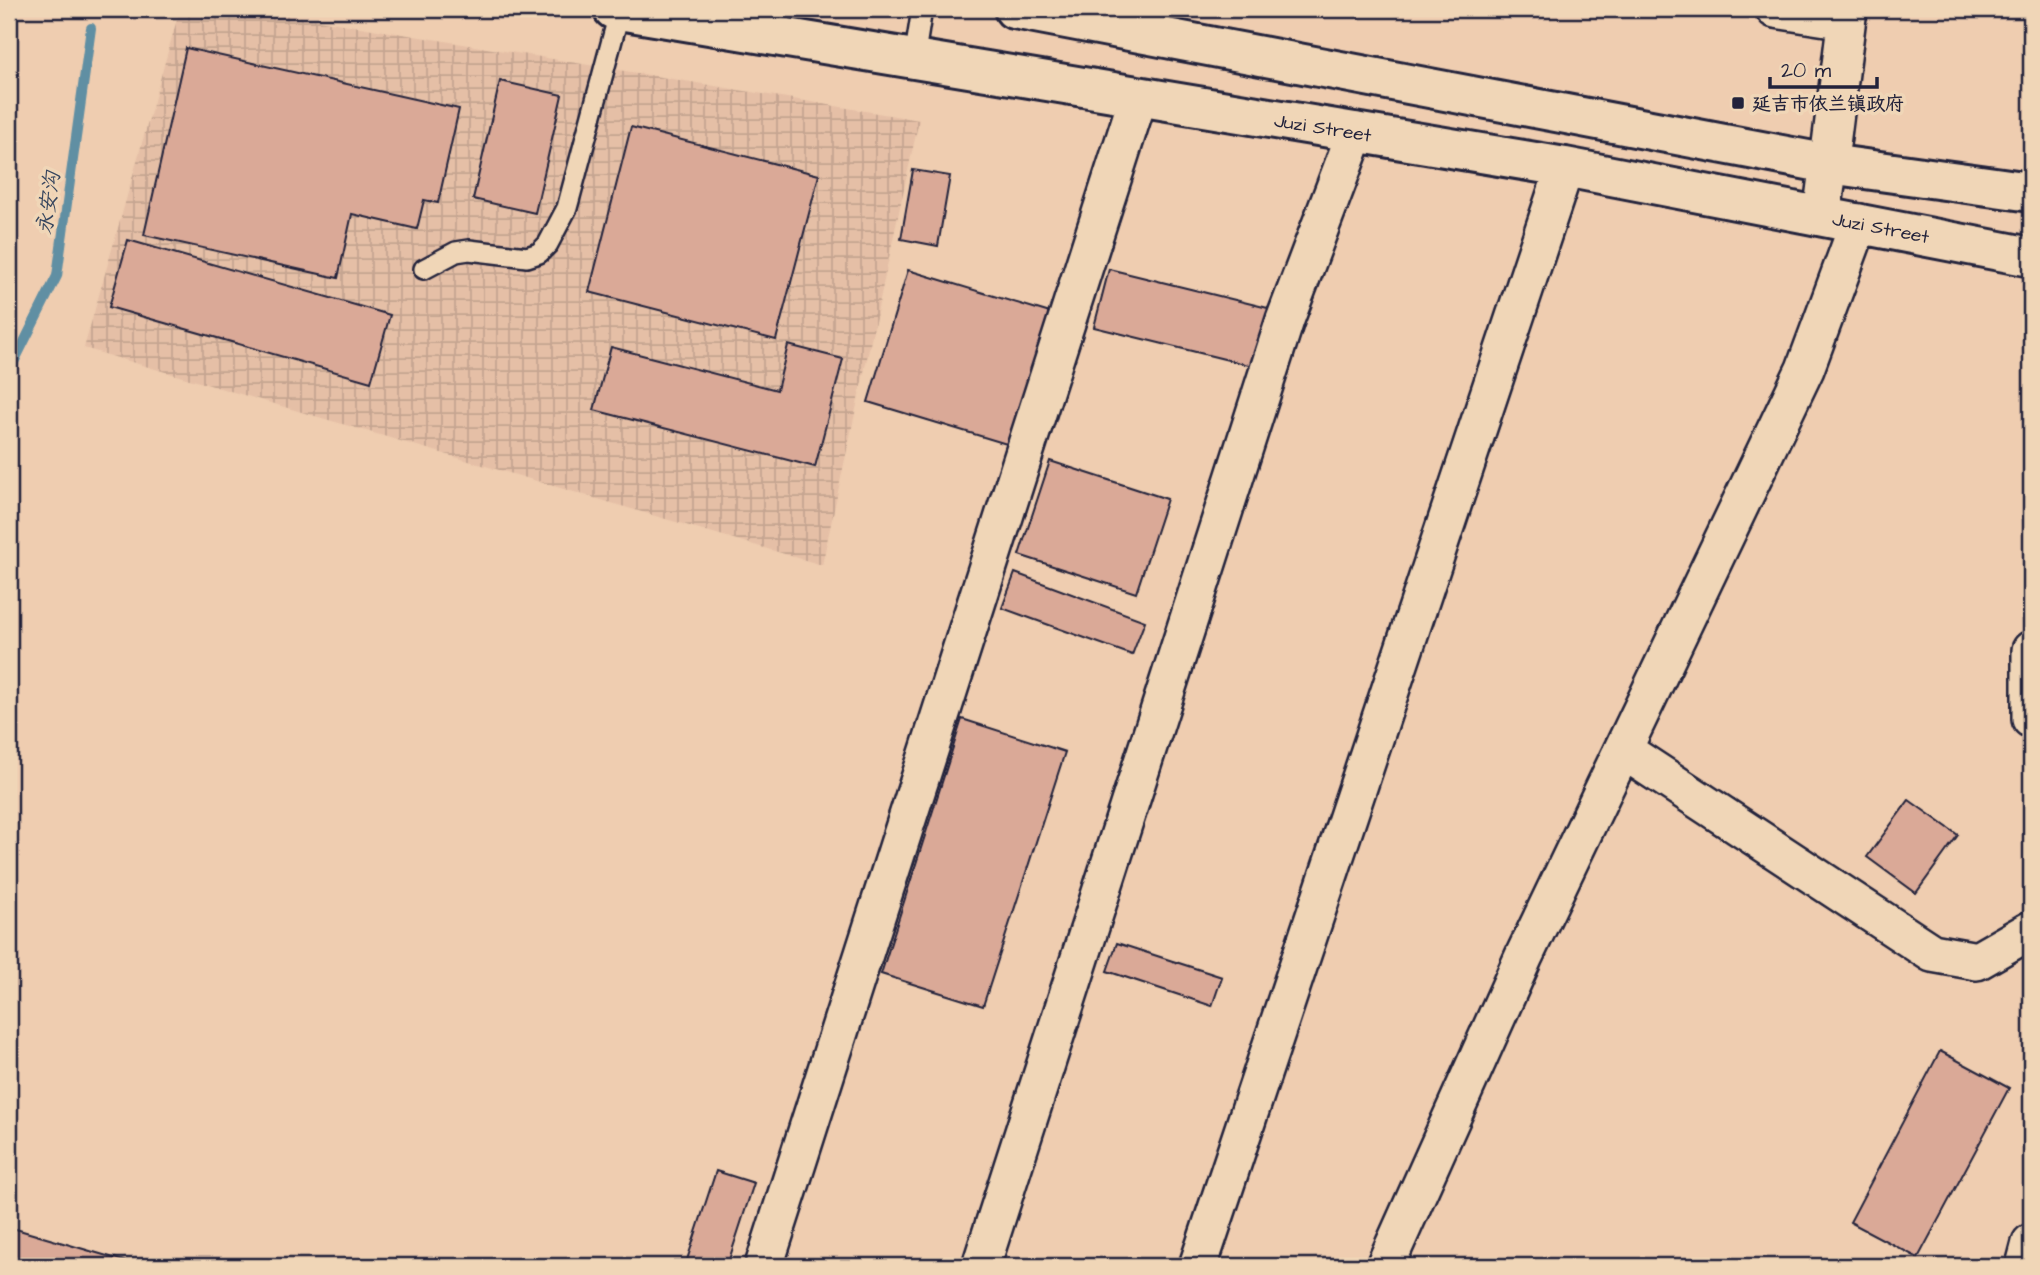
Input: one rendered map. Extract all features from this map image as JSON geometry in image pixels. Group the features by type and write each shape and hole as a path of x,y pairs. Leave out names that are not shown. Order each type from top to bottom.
{"main road":[{"name":"Juzi Street","path":"617,9 1138,98 1565,167 2031,257"},
{"path":"1014,9 1829,164 2031,192"}],"street":[{"path":"1775,9 1847,14 1822,216"},
{"path":"764,1266 1138,98"},
{"path":"981,1266 1285,320 1356,132"},
{"path":"1198,1266 1565,167"},
{"path":"1385,1266 1524,956 1805,369 1860,223"},
{"path":"2031,650 2031,719"},
{"path":"1623,750 1932,953 1977,961 2031,930"},
{"path":"2025,1266 2031,1243"}],"lane":[{"path":"425,269 456,252 469,250 527,257 538,253 548,244 567,208 617,9"},
{"path":"914,60 922,9"}],"shaded area":[{"path":"180,9 252,9 919,120 822,565 84,348"}],"building":[{"path":"186,48 459,109 438,203 424,200 417,229 352,214 338,278 144,235"},
{"path":"500,81 562,95 535,213 473,199"},
{"path":"631,127 819,175 776,340 589,292"},
{"path":"913,170 950,176 938,246 901,239"},
{"path":"128,240 390,315 371,382 109,307"},
{"path":"1109,269 1276,310 1261,368 1094,327"},
{"path":"908,270 1050,313 1010,445 868,402"},
{"path":"788,345 843,359 815,467 594,410 611,347 777,390"},
{"path":"1050,461 1167,499 1136,593 1019,555"},
{"path":"1015,573 1145,621 1132,655 1002,608"},
{"path":"962,719 1065,752 983,1006 881,974"},
{"path":"1909,800 1958,835 1916,893 1867,857"},
{"path":"1117,943 1222,977 1212,1006 1107,971"},
{"path":"1940,1051 2009,1088 1918,1258 1850,1222"},
{"path":"716,1171 754,1183 727,1266 685,1266"},
{"path":"9,1227 141,1266 9,1266"}],"waterway":[{"name":"永安沟","path":"9,372 57,276 91,28"}],"place":[{"name":"延吉市依兰镇政府","path":"1738,103"}]}
